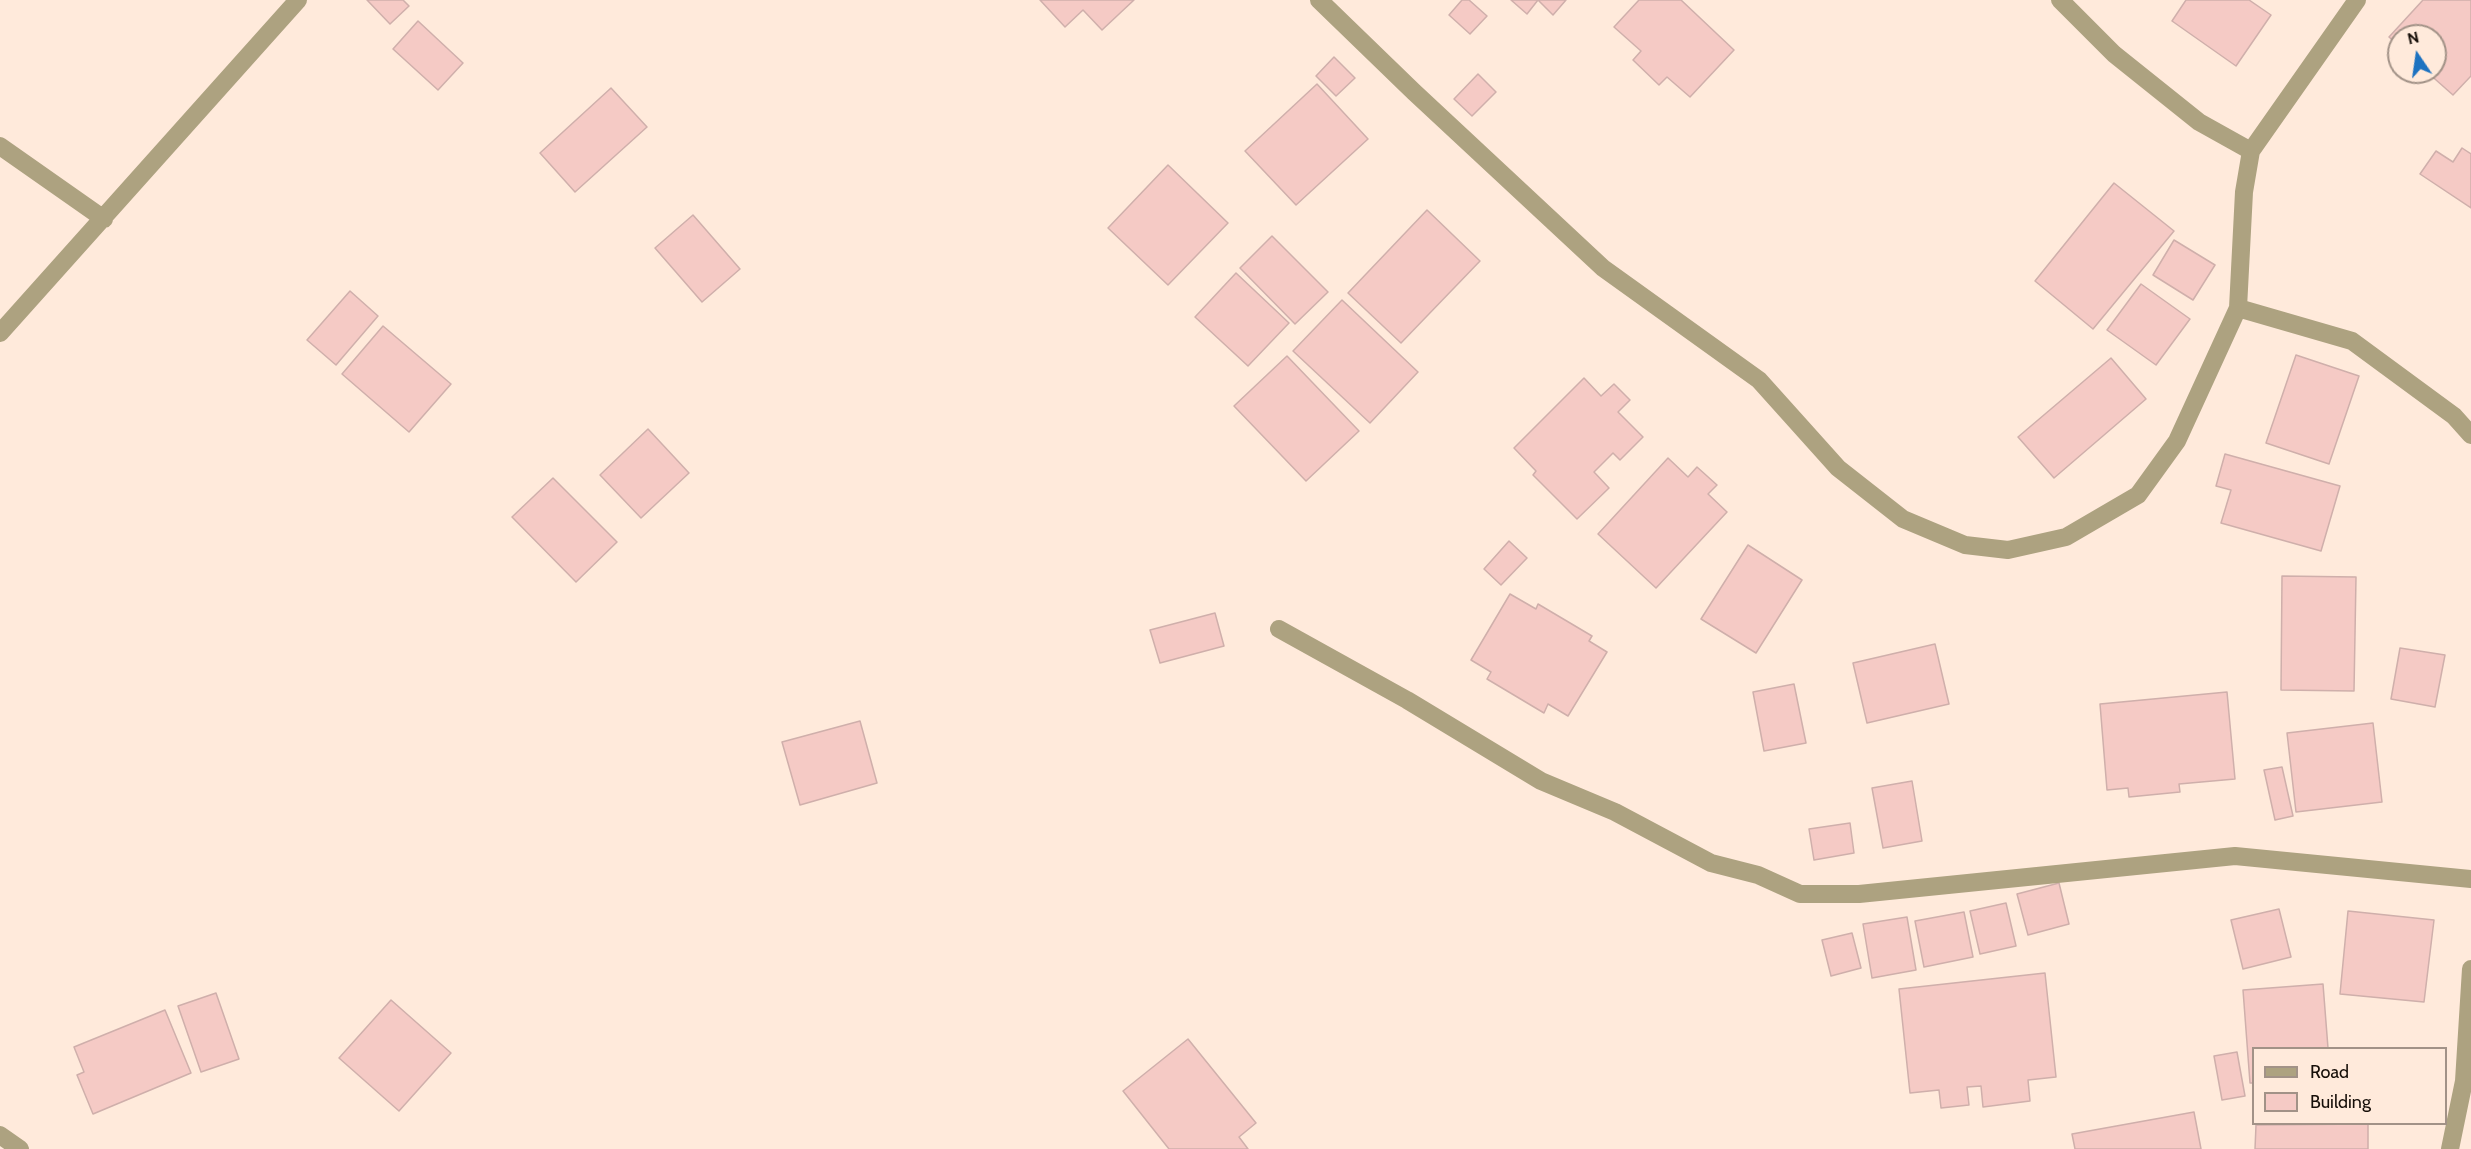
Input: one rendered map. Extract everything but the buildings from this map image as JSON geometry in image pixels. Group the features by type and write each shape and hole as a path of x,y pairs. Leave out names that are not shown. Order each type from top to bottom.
{"street":[{"path":"0,333 298,0"},
{"path":"1319,0 1603,268 1759,380 1838,468 1904,519 1965,545 2008,550 2066,537 2138,495 2177,441 2238,308 2244,192 2251,151 2357,0"},
{"path":"2060,0 2114,54 2199,122 2251,151"},
{"path":"0,146 104,219"},
{"path":"2238,308 2352,341 2454,417 2471,435"},
{"path":"1279,629 1407,700 1541,781 1614,812 1711,863 1758,875 1800,894 1859,894 2235,855 2471,879"},
{"path":"2450,1149 2464,1081 2471,969"},
{"path":"0,1135 20,1149"}]}
